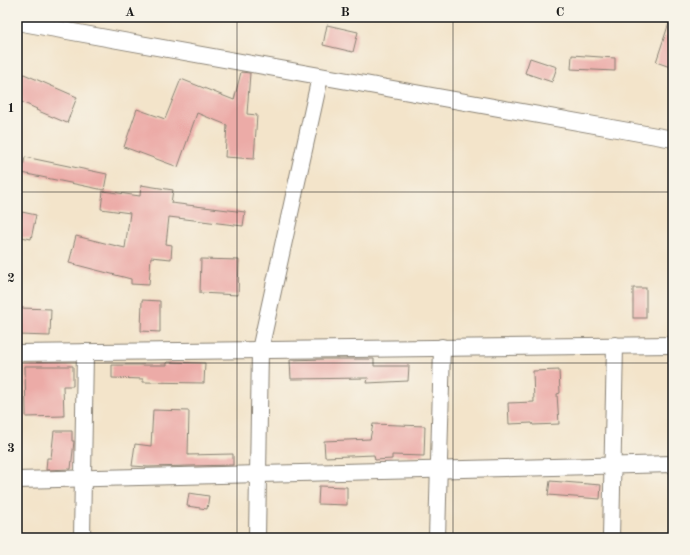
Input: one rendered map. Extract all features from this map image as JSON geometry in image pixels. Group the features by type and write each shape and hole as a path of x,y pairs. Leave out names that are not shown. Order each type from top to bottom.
{"street":[{"path":"17,22 673,139"},
{"path":"256,538 260,350 320,77"},
{"path":"611,538 614,345"},
{"path":"17,353 673,345"},
{"path":"437,538 442,347"},
{"path":"82,538 85,352"},
{"path":"17,480 673,464"}],"building":[{"path":"670,20 673,20 673,68 656,62"},
{"path":"327,25 358,32 353,52 323,45"},
{"path":"572,55 615,58 615,71 571,69"},
{"path":"530,58 557,67 552,82 525,73"},
{"path":"17,71 77,97 67,123 17,100"},
{"path":"241,72 250,73 247,114 257,115 254,159 225,157 227,125 197,113 178,167 124,147 137,109 165,119 181,79 234,100"},
{"path":"25,157 107,174 104,190 22,173"},
{"path":"141,185 173,190 171,203 245,212 243,226 169,217 166,244 172,245 171,259 151,257 149,285 131,284 131,279 69,263 76,236 125,248 130,213 101,209 103,191 140,196"},
{"path":"22,212 36,215 31,239 17,236"},
{"path":"201,259 239,260 238,295 200,293"},
{"path":"633,288 646,288 646,318 633,318"},
{"path":"142,300 160,301 160,332 141,331"},
{"path":"20,308 51,309 50,336 19,335"},
{"path":"374,359 374,366 409,366 408,381 367,383 368,378 291,379 290,360"},
{"path":"167,362 205,363 204,383 143,382 143,379 112,378 112,365 167,365"},
{"path":"25,366 73,366 73,386 63,386 64,416 26,417"},
{"path":"559,370 560,393 557,394 559,424 509,424 508,403 534,402 533,371"},
{"path":"153,410 189,411 188,455 233,454 233,465 132,466 135,444 151,446"},
{"path":"373,424 425,426 424,456 392,455 392,459 375,460 374,455 325,457 324,441 370,439"},
{"path":"54,431 72,431 72,441 74,441 71,469 46,470 47,458 51,458"},
{"path":"550,481 601,485 600,499 548,495"},
{"path":"319,486 347,487 347,505 318,504"},
{"path":"189,493 209,496 207,509 187,506"}]}
